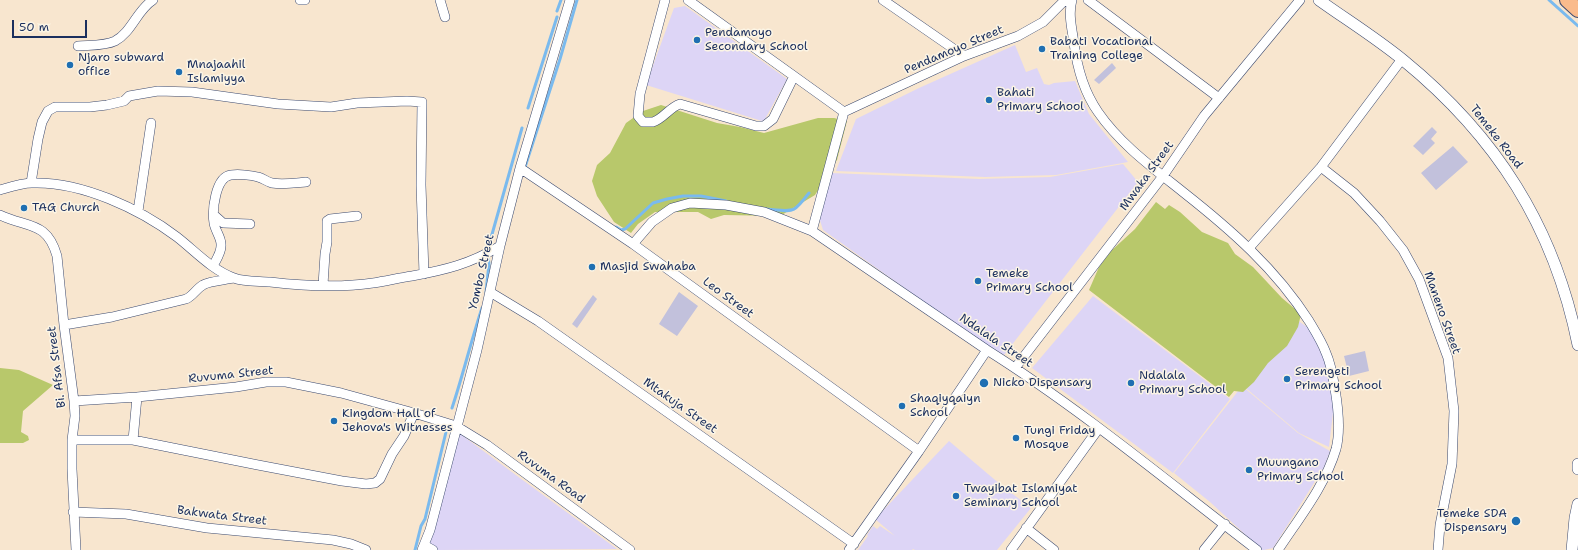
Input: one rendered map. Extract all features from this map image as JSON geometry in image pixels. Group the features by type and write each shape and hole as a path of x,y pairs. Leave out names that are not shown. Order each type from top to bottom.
{"main road":[{"path":"1567,0 1578,10"}],"street":[{"path":"78,46 110,43 117,40 131,25 141,10 153,0"},
{"path":"300,0 305,0"},
{"path":"440,0 445,17"},
{"name":"Yombo Street","path":"423,547 433,518 477,350 500,246 520,168 570,0"},
{"path":"665,0 638,104 638,116 643,122 653,122 680,104 756,126 764,126 773,119 794,76"},
{"path":"688,0 844,112 812,231"},
{"path":"883,0 964,56"},
{"name":"Pendamoyo Street","path":"844,112 964,56 1018,36 1043,22 1066,0"},
{"path":"1072,0 1070,6 1071,28 1076,58 1083,83 1098,112 1124,143 1249,248 1280,282 1303,312 1326,352 1332,374 1336,400 1338,427 1336,448 1327,472 1318,489 1278,550"},
{"path":"1088,0 1219,98"},
{"name":"Mwaka Street","path":"1015,368 1163,176 1204,116 1300,0"},
{"name":"Temeke Road","path":"1319,0 1402,60 1447,100 1468,122 1498,158 1519,189 1537,224 1557,271 1572,315 1578,345"},
{"path":"1249,248 1321,167 1402,60"},
{"path":"31,182 42,122 48,111 55,107 90,107 107,105 124,101 129,96 163,91 192,92 290,105 331,107 357,103 407,101 422,102 421,185 424,274"},
{"path":"138,211 151,123"},
{"name":"Maneno Street","path":"1321,167 1354,193 1380,221 1403,250 1419,279 1448,358 1454,411 1452,464 1440,525 1438,550"},
{"name":"Leo Street","path":"520,168 633,244 919,451"},
{"path":"213,266 221,251 222,245 214,225 214,215 215,193 223,179 230,175 259,177 265,181 278,184 306,182"},
{"path":"0,190 31,182 51,183 100,195 138,211 159,224 213,266 234,278"},
{"name":"Ndalala Street","path":"633,244 652,222 672,208 690,203 726,205 764,212 812,231 1015,368 1099,428 1257,550"},
{"path":"214,215 223,223 250,224"},
{"name":"Bi. Afsa Street","path":"0,216 41,229 54,245 57,256 75,416 72,440 73,512 76,550"},
{"path":"322,285 324,254 327,242 327,221 330,219 357,216"},
{"path":"64,325 112,317 186,299 192,296 202,285 234,278 292,285 372,283 424,274 467,263 500,246"},
{"name":"Mtakuja Street","path":"490,292 538,321 852,547"},
{"path":"852,547 987,350"},
{"name":"Ruvuma Street","path":"74,401 137,397 236,387 266,382 286,382 340,393 456,426"},
{"path":"133,440 137,397"},
{"path":"72,440 133,440 218,458 366,484 375,483 380,479 392,454 404,436 414,413"},
{"name":"Ruvuma Road","path":"456,426 487,445 630,550"},
{"path":"1011,550 1099,428"},
{"path":"1578,464 1578,469"},
{"path":"1572,550 1578,504"},
{"name":"Bakwata Street","path":"73,512 126,514 187,525 306,537 366,550"},
{"path":"1204,550 1225,524"},
{"path":"1026,528 1054,550"},
{"path":"423,547 433,550"}],"shaded area":[{"name":"Pendamoyo Secondary School","path":"685,6 787,79 765,119 762,121 646,85 674,8"},
{"name":"Bahati Primary School","path":"1015,45 1026,72 1037,68 1044,84 1049,85 1054,83 1075,81 1089,114 1128,162 1056,175 985,177 836,171 856,119 919,88"},
{"path":"1112,63 1116,68 1099,84 1094,80"},
{"path":"1432,127 1437,132 1431,139 1435,143 1423,155 1413,146"},
{"path":"1453,146 1468,162 1436,190 1421,173"},
{"name":"Temeke Primary School","path":"1123,164 1138,182 1004,355 965,331 823,230 818,214 831,173 979,179 1050,177"},
{"path":"679,292 698,306 677,336 659,324"},
{"path":"593,295 597,299 577,328 572,324"},
{"name":"Ndalala Primary School","path":"1093,296 1230,399 1173,473 1032,368"},
{"name":"Serengeti Primary School","path":"1294,318 1310,329 1326,364 1334,404 1329,447 1299,433 1241,384"},
{"path":"1365,351 1369,371 1349,376 1344,356"},
{"name":"Muungano Primary School","path":"1242,386 1298,433 1330,451 1324,467 1273,548 1264,550 1262,550 1210,502 1174,473"},
{"path":"459,433 617,549 437,550 424,541"},
{"name":"Twayibat Islamiyat Seminary School","path":"949,441 1031,508 997,550 858,550 873,526 877,529 880,526 895,536 875,519"}],"green space":[{"path":"661,105 717,123 764,133 818,118 834,118 847,121 837,160 815,195 780,216 724,215 711,219 698,212 655,212 638,224 631,233 614,222 597,196 592,181 597,165 610,153 626,123 643,111"},
{"path":"1156,202 1165,209 1169,205 1180,212 1202,232 1228,243 1235,254 1253,267 1282,298 1301,314 1298,327 1287,346 1268,363 1254,382 1243,392 1234,391 1229,397 1089,290 1099,267 1111,251 1135,229"},
{"path":"0,368 19,370 53,385 23,411 21,432 28,436 29,440 23,443 0,443"}],"waterway":[{"path":"557,11 561,0"},
{"path":"528,169 525,167 560,59 577,0"},
{"path":"1549,0 1578,26"},
{"path":"528,108 557,17"},
{"path":"489,245 522,128"},
{"path":"766,209 792,210 799,205 809,193"},
{"path":"616,227 621,230 625,229 653,203 667,199 683,196 701,196 726,201"},
{"path":"486,292 489,264 488,256"},
{"path":"452,408 482,308"},
{"path":"415,550 421,526 425,519 446,432"}],"place":[{"name":"Pendamoyo Secondary School","path":"697,40"},
{"name":"Babati Vocational Training College","path":"1042,49"},
{"name":"Njaro subward office","path":"70,65"},
{"name":"Mnajaahil Islamiyya","path":"179,72"},
{"name":"Bahati Primary School","path":"989,100"},
{"name":"TAG Church","path":"24,208"},
{"name":"Masjid Swahaba","path":"592,267"},
{"name":"Temeke Primary School","path":"978,281"},
{"name":"Serengeti Primary School","path":"1287,379"},
{"name":"Nicko Dispensary","path":"984,383"},
{"name":"Ndalala Primary School","path":"1131,383"},
{"name":"Shaqiyqaiyn School","path":"902,406"},
{"name":"Kingdom Hall of Jehova's Witnesses","path":"334,421"},
{"name":"Tungi Friday Mosque","path":"1016,438"},
{"name":"Muungano Primary School","path":"1249,470"},
{"name":"Twayibat Islamiyat Seminary School","path":"956,496"},
{"name":"Temeke SDA Dispensary","path":"1516,521"}]}
